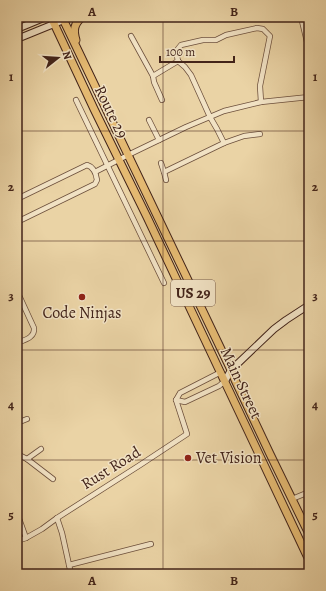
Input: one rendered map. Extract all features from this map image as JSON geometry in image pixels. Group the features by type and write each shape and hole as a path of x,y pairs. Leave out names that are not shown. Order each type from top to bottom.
{"main road":[{"path":"17,29 46,17"},
{"path":"17,39 53,20 71,17"},
{"path":"82,17 76,24 74,33 83,61"},
{"name":"Route 29","path":"63,19 156,216"},
{"name":"Route 29","path":"53,20 94,109 147,217"},
{"name":"Main Street","path":"156,216 309,534"},
{"name":"Main Street","path":"147,217 309,560"},
{"path":"224,381 231,370 274,329 290,316 309,305"},
{"path":"221,372 231,370"}],"street":[{"path":"301,17 309,50"},
{"path":"224,143 191,75 178,61 177,50 181,45 203,40 216,40 226,35 257,28 263,29 270,36 260,86 261,102"},
{"path":"131,36 153,76 162,100"},
{"path":"153,76 178,61"},
{"path":"95,172 210,116 230,109 261,102 309,97"},
{"path":"76,100 164,283"},
{"path":"149,120 159,140"},
{"path":"164,172 224,143 244,136 260,134"},
{"path":"161,163 166,180"},
{"path":"17,199 87,165 89,165 95,172 97,180 95,184 17,222"},
{"path":"17,291 35,331 31,337 17,343"},
{"path":"221,372 180,393 176,400 185,402 219,386 224,381"},
{"name":"Rust Road","path":"17,541 42,530 57,518 187,434 176,400"},
{"path":"17,423 27,419"},
{"path":"27,459 41,449"},
{"path":"17,454 27,459 53,479"},
{"path":"292,499 309,492"},
{"path":"17,513 26,538"},
{"path":"57,518 62,533 71,574"},
{"path":"69,565 151,544"}],"place":[{"name":"Code Ninjas","path":"82,297"},
{"name":"Vet Vision","path":"188,458"}]}
